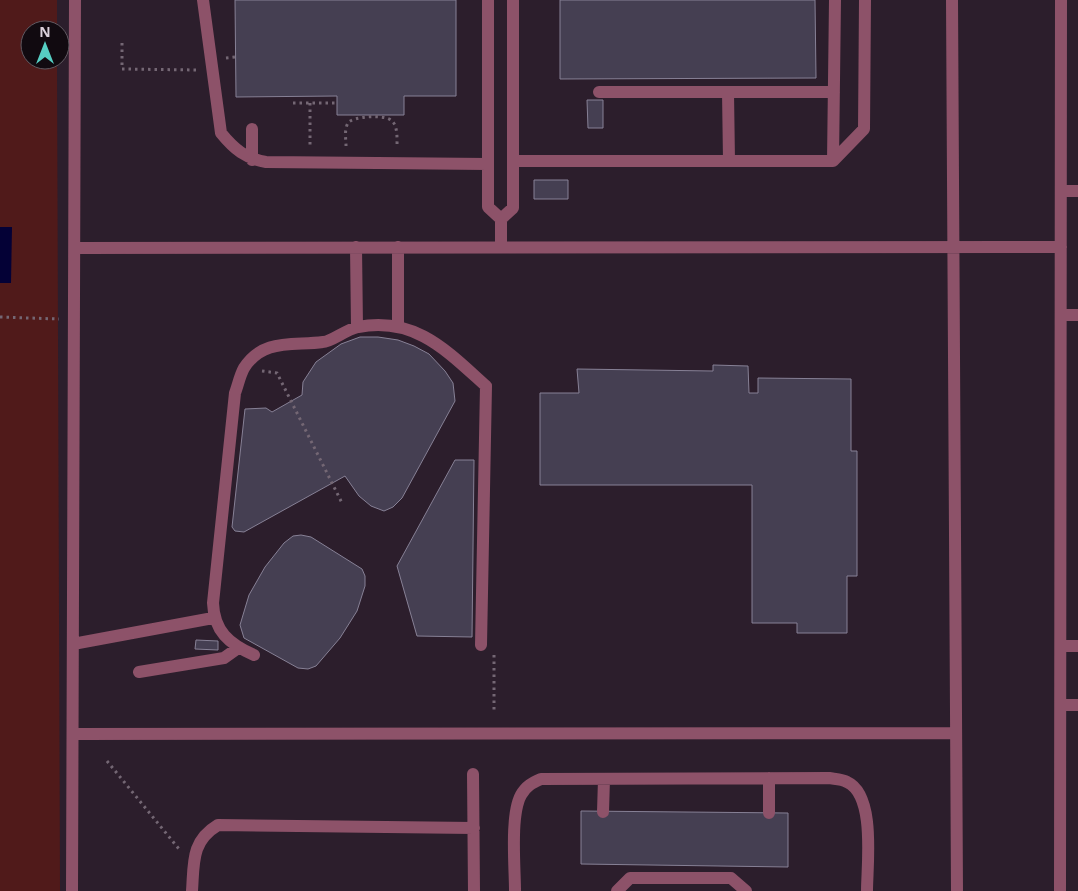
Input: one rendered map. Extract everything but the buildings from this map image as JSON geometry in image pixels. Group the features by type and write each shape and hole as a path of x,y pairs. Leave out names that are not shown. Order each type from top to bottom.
{"street":[{"path":"72,891 75,0"},
{"path":"202,0 221,133 233,148 252,160 266,162 488,164"},
{"path":"488,0 488,207 501,219 501,247"},
{"path":"501,219 514,208 513,0"},
{"path":"833,161 835,0"},
{"path":"514,161 833,161 864,130 865,0"},
{"path":"952,0 957,891"},
{"path":"1060,891 1061,0"},
{"path":"599,92 834,92"},
{"path":"728,92 729,161"},
{"path":"252,129 252,160"},
{"path":"1061,191 1078,191"},
{"path":"356,247 357,327"},
{"path":"398,247 398,327"},
{"path":"75,248 1061,247"},
{"path":"1060,315 1078,315"},
{"path":"254,655 238,648 221,633 214,618 213,603 235,393 244,368 262,348 284,344 326,342 341,332 357,327 376,325 398,327 420,333 440,345 486,386 481,645"},
{"path":"73,644 214,618"},
{"path":"1060,646 1078,646"},
{"path":"139,672 224,658 238,648"},
{"path":"1060,704 1078,705"},
{"path":"72,734 955,733"},
{"path":"473,774 474,891"},
{"path":"769,778 769,813"},
{"path":"515,891 515,811 520,795 529,784 541,779 829,778 849,782 862,798 867,815 868,891"},
{"path":"603,812 604,779"},
{"path":"192,891 198,843 207,832 218,825 474,828"},
{"path":"617,891 630,878 731,878 746,891"}],"path":[{"path":"122,43 122,69 212,70"},
{"path":"293,103 337,103"},
{"path":"310,103 310,145 319,145"},
{"path":"345,163 348,122 354,118 387,117 393,121 396,128 398,163"},
{"path":"337,145 346,145"},
{"path":"0,317 75,320"},
{"path":"244,368 277,373 342,502"},
{"path":"481,645 494,645 494,713"},
{"path":"107,761 194,867"}],"shaded area":[{"path":"0,0 57,0 57,20 20,20 20,70 57,70 60,891 0,891"},
{"path":"0,227 12,227 11,283 0,283"}]}
